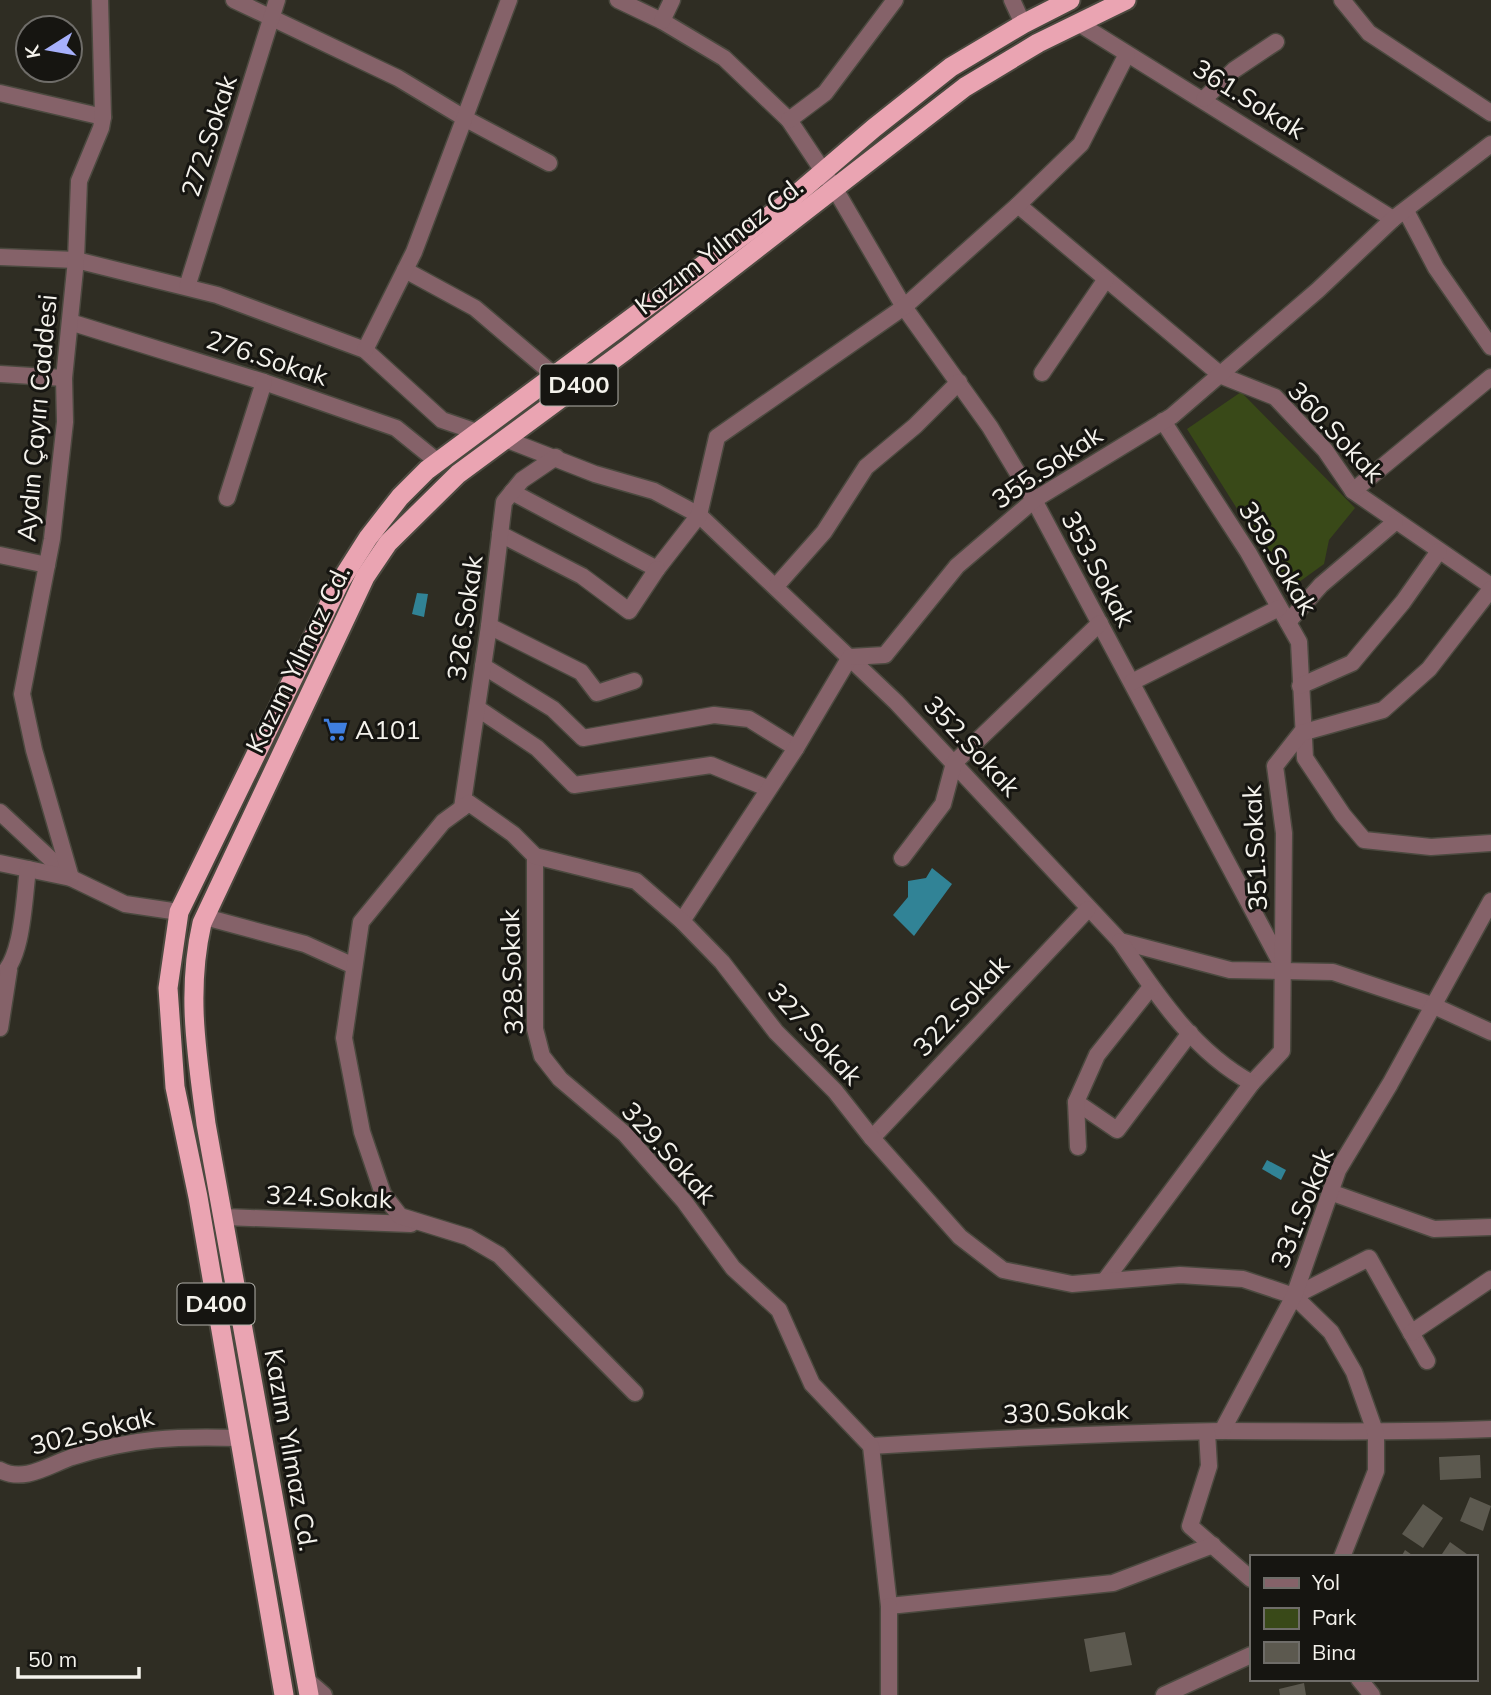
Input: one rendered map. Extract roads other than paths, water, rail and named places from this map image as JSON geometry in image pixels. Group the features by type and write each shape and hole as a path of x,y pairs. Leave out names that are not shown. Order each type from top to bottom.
{"highway":[{"name":"Kazım Yılmaz Cd.","path":"284,1695 175,1087 168,988 179,912 340,582 368,538 400,497 438,462 477,432 784,205 951,67 1023,24 1070,0"},
{"name":"Kazım Yılmaz Cd.","path":"308,1688 257,1417 225,1217 206,1124 192,1006 192,978 205,917 365,577 388,543 458,474 835,189 965,86 1078,23 1126,0"}],"street":[{"name":"Aydın Çayırı Caddesi","path":"71,878 34,750 22,694 47,565 65,422 64,378 76,260 79,181 102,128 100,0"},
{"path":"234,0 398,78 466,119 549,163"},
{"name":"272.Sokak","path":"187,287 277,0"},
{"path":"365,350 405,270 466,119 509,0"},
{"name":"353.Sokak","path":"618,0 662,21 724,58 789,120 835,189 904,307 959,382 1034,500 1284,969"},
{"path":"662,21 672,0"},
{"path":"789,120 825,93 895,0"},
{"path":"1012,0 1023,24"},
{"path":"1342,0 1369,33 1491,113"},
{"name":"361.Sokak","path":"1078,23 1400,215 1436,268 1484,323 1491,348"},
{"path":"1204,99 1234,70 1276,42"},
{"path":"500,534 582,576 629,611 699,514 717,437 904,307 1018,205 1081,144 1127,54"},
{"path":"0,93 103,117"},
{"name":"355.Sokak","path":"850,657 885,655 957,566 1034,500 1163,421 1222,376 1400,215 1491,144"},
{"name":"360.Sokak","path":"1018,205 1222,376 1275,397 1325,450 1353,491 1491,588"},
{"path":"0,257 76,260 217,295 365,350 442,420 477,432"},
{"path":"405,270 475,308 554,375"},
{"path":"1042,373 1106,279"},
{"name":"276.Sokak","path":"70,322 264,382 396,428 438,462"},
{"path":"0,374 64,378"},
{"path":"1353,491 1491,377"},
{"path":"227,498 264,382"},
{"path":"777,585 824,532 866,467 915,426 959,382"},
{"name":"359.Sokak","path":"1163,421 1299,642 1301,733 1305,758 1343,815 1364,840 1431,847 1491,843"},
{"name":"352.Sokak","path":"505,439 595,474 654,491 699,514 850,657 954,763 1087,909 1120,941 1230,970 1333,972 1432,1005 1491,1032"},
{"path":"556,457 522,480 512,492 657,569"},
{"name":"326.Sokak","path":"462,808 484,666 504,502 512,492"},
{"path":"1132,682 1284,615 1395,522"},
{"path":"1300,686 1352,663 1403,602 1439,551"},
{"path":"0,555 47,565"},
{"path":"1301,733 1383,710 1429,669 1491,588"},
{"path":"902,858 943,804 954,763 1100,623"},
{"path":"489,626 581,672 597,693 634,681"},
{"path":"682,921 796,748 850,657"},
{"path":"484,666 553,709 583,738 714,715 749,719 796,748"},
{"path":"477,708 537,748 574,785 711,765 768,788"},
{"name":"351.Sokak","path":"1106,1279 1252,1083 1282,1051 1284,833 1275,766 1301,733"},
{"name":"327.Sokak","path":"462,808 468,803 513,834 535,856 636,881 682,921 722,962 776,1032 835,1091 872,1138 960,1237 1003,1269 1072,1284 1106,1279 1180,1275 1243,1279 1294,1296 1331,1332 1354,1372 1376,1434 1376,1471 1343,1555"},
{"path":"462,808 443,822 361,922 344,1038 362,1132 383,1194 400,1216 468,1237 499,1255 635,1393"},
{"path":"0,812 71,878"},
{"name":"328.Sokak","path":"535,856 535,1029 542,1056 560,1079"},
{"path":"0,863 71,878 125,904 179,912"},
{"path":"0,1028 4,973 16,950 28,869"},
{"name":"331.Sokak","path":"1215,1432 1294,1296 1338,1170 1390,1084 1491,901"},
{"name":"322.Sokak","path":"872,1138 1087,909"},
{"path":"205,917 305,944 354,966"},
{"path":"1120,941 1168,1012 1234,1073 1252,1083"},
{"path":"1079,1147 1076,1102 1097,1055 1151,987"},
{"path":"1076,1102 1117,1130 1191,1033"},
{"name":"329.Sokak","path":"560,1079 625,1134 684,1201 733,1268 779,1310 812,1384 871,1446"},
{"path":"1330,1192 1434,1229 1491,1227"},
{"name":"324.Sokak","path":"225,1217 431,1225"},
{"path":"1294,1296 1369,1258 1427,1360"},
{"path":"1411,1332 1491,1279"},
{"name":"330.Sokak","path":"871,1446 1037,1436 1215,1432 1376,1434 1491,1429"},
{"path":"1215,1432 1209,1466 1191,1526 1250,1578"},
{"name":"302.Sokak","path":"0,1470 10,1476 36,1472 69,1458 122,1443 167,1436 239,1438"},
{"path":"871,1446 889,1606 889,1695"},
{"path":"889,1606 1113,1583 1213,1545"},
{"path":"1164,1695 1250,1655"},
{"path":"1361,1681 1372,1695"},
{"path":"308,1688 324,1695"}],"water":[{"path":"417,593 428,594 424,617 412,614"},
{"path":"932,868 952,884 914,936 893,915 908,897 908,881 926,878"},
{"path":"1267,1160 1286,1170 1281,1180 1262,1169"}],"place":[{"name":"A101","path":"335,730"}]}
